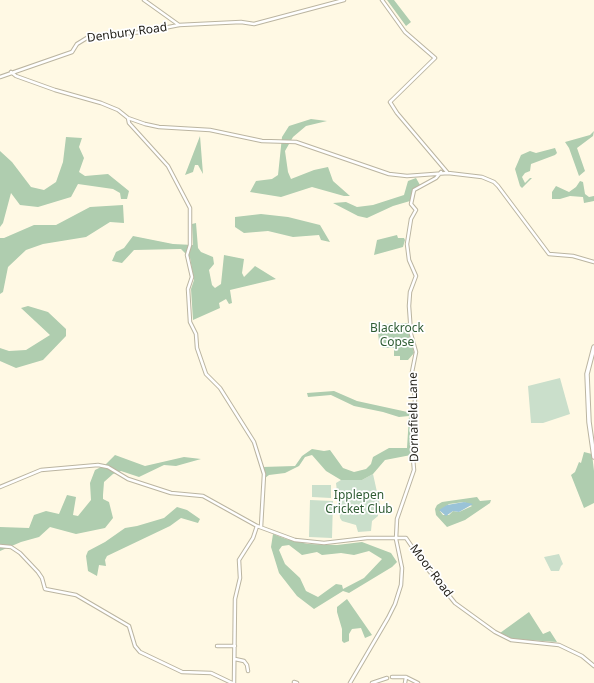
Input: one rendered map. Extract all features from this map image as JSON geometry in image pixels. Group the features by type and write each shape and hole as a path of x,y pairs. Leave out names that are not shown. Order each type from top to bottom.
{"main road":[{"path":"594,346 588,374 589,422 594,457"}],"street":[{"path":"144,0 179,25"},
{"name":"Denbury Road","path":"0,77 72,52 77,44 90,36 144,32 179,25 241,22 254,24 312,7 344,0"},
{"path":"382,0 405,32 435,58 390,102 397,113 448,172"},
{"path":"11,72 16,76 55,90 108,106 118,110 128,118 159,127 201,128 262,141 296,142 389,174 408,176 448,172 478,176 494,182 504,196 513,204 549,254 573,256 594,262"},
{"path":"128,118 129,123 168,166 190,208 190,245 187,255 192,277 188,289 190,322 196,334 197,348 206,374 220,388 254,442 264,474 261,527"},
{"name":"Dornafield Lane","path":"351,682 388,618 395,604 401,585 402,565 396,537 399,509 414,470 412,446 415,400 412,372 416,352 411,334 409,306 410,292 416,276 409,260 407,244 411,219 416,210 411,204 411,201 414,190 436,178 441,172"},
{"path":"0,487 40,470 98,465 114,471 128,479 171,493 203,496 257,526 295,540 324,543 396,537"},
{"path":"0,546 11,547 20,553 38,572 42,578 45,589 76,595 129,626 135,646 140,652 182,672 211,673 233,683 235,660 235,599 240,578 240,560 253,538 257,526"},
{"name":"Moor Road","path":"396,537 406,538 426,567 455,603 495,632 511,640 559,645 582,656 594,666"},
{"path":"217,646 235,646"},
{"path":"235,660 244,661 248,665 248,671"},
{"path":"392,677 406,677 418,683"},
{"path":"405,683 406,677"},
{"path":"372,683 387,678"},
{"path":"351,682 356,683"}],"green space":[{"path":"387,0 394,0 411,22 406,26"},
{"path":"311,119 327,121 306,126 293,137 285,151 288,172 291,179 314,170 328,167 333,181 350,196 344,196 312,187 281,197 250,192 256,181 272,179 278,175 282,137 289,126"},
{"path":"594,131 593,136 577,148 585,171 579,176 569,148 565,142 590,135"},
{"path":"200,136 203,174 198,165 195,165 193,172 185,175"},
{"path":"66,137 82,138 79,147 84,158 79,172 85,176 108,174 129,191 127,199 121,199 120,193 113,189 78,184 71,197 38,207 20,205 11,193 3,223 0,227 0,151 12,162 31,187 44,190 56,182 63,162"},
{"path":"555,148 557,153 555,155 531,164 530,171 525,173 522,177 525,183 532,178 522,188 515,169 521,155 530,151 536,153"},
{"path":"416,178 420,185 412,193 410,201 393,206 367,218 358,216 333,203 346,202 357,207 373,205 404,195 408,181"},
{"path":"580,181 583,182 585,194 589,197 594,196 594,201 584,203 583,197 570,196 560,199 552,199 552,192 556,186 569,192 576,187"},
{"path":"123,205 124,223 110,222 86,237 43,244 26,250 8,267 3,292 0,294 0,238 4,238 34,225 56,225 90,207"},
{"path":"261,214 288,217 320,225 330,242 321,240 319,235 293,237 268,231 244,233 235,227 235,217"},
{"path":"196,223 198,248 201,252 213,257 214,264 209,270 212,285 215,288 221,284 224,255 244,259 242,273 244,277 255,266 276,279 230,290 232,303 229,304 226,299 219,303 220,308 193,320 191,289 194,280 190,258 181,249 134,250 122,263 112,261 116,252 124,248 133,236 173,244 193,245 192,224"},
{"path":"397,235 398,238 404,238 405,240 403,247 374,255 377,240"},
{"path":"28,306 48,312 66,329 66,336 43,360 16,368 0,361 0,348 9,351 26,350 50,335 21,308"},
{"name":"Blackrock Copse","path":"408,323 414,353 408,360 400,360 400,356 394,356 394,348 383,348 379,342 378,332 385,324"},
{"path":"560,378 570,414 543,423 531,423 528,386"},
{"path":"334,391 357,401 412,413 411,455 385,460 373,474 362,480 341,480 326,471 312,455 305,457 299,466 285,473 269,475 265,478 262,467 295,466 302,456 312,449 324,451 330,450 343,468 354,472 366,469 371,464 373,457 389,448 407,448 409,416 399,417 354,406 331,395 308,397 307,393"},
{"path":"584,452 592,454 594,471 594,503 584,508 571,475 575,472 579,462 581,463"},
{"path":"115,455 145,466 184,457 201,459 176,466 164,465 139,477 121,471 113,474 104,482 103,499 109,502 113,518 105,528 76,534 50,527 39,537 21,542 0,551 0,527 29,528 34,515 46,511 59,514 67,495 76,497 73,515 78,516 91,500 90,483 95,470 105,465"},
{"name":"Ipplepen Cricket Club","path":"373,474 381,510 378,511 378,516 372,521 371,531 358,532 356,525 342,521 340,518 336,483 341,480 362,480"},
{"path":"312,485 331,485 331,498 312,497"},
{"path":"477,497 480,501 491,500 490,503 465,520 447,527 436,515 435,509 437,505 442,502","holes":["464,502 472,506 459,512 453,511 449,515 443,515 440,511 449,504"]},
{"path":"310,500 333,501 332,538 309,537"},
{"path":"177,507 187,510 200,519 198,523 181,518 170,526 107,556 105,560 106,566 99,565 97,576 88,571 86,556 88,551 105,542 125,528 164,518"},
{"path":"273,534 286,539 308,544 337,545 362,542 391,553 397,562 392,567 349,593 343,591 314,609 297,596 279,573 271,547","holes":["289,545 302,555 317,552 322,555 341,553 354,555 369,551 382,559 364,578 343,589 342,585 336,584 318,597 306,591 300,578 285,564 279,550 282,546"]},
{"path":"559,554 563,564 559,571 551,571 544,557"},
{"path":"347,599 372,635 365,638 361,628 352,629 349,634 349,641 344,643 342,641 342,629 337,607"},
{"path":"529,612 543,634 550,631 557,642 513,639 500,633"}],"water":[{"path":"464,502 473,504 459,512 453,511 446,516 439,510 447,505"}]}
